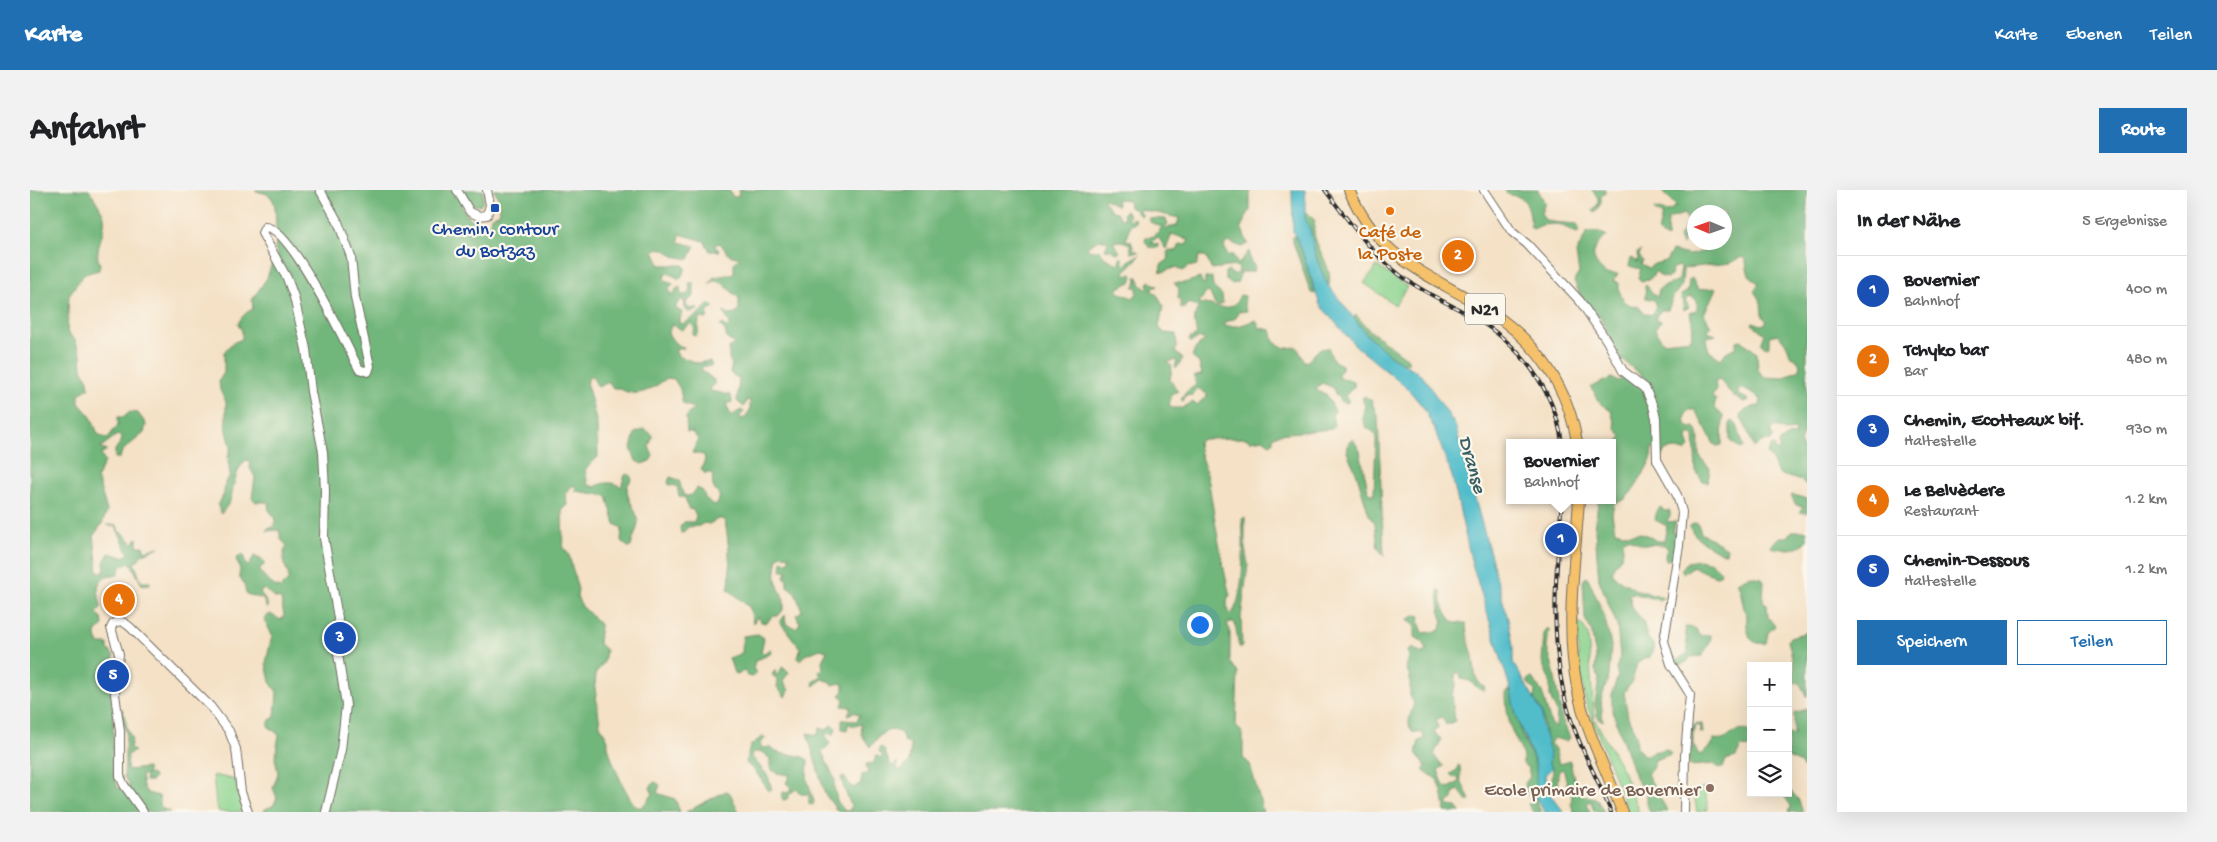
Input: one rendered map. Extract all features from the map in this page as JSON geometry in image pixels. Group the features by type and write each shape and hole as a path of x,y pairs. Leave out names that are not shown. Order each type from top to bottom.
{"main road":[{"name":"N21","path":"1349,190 1372,229 1398,257 1426,277 1493,314 1530,344 1548,366 1564,395 1576,439"},
{"path":"1579,504 1572,605 1575,674 1587,727 1622,812"}],"street":[{"path":"320,190 338,222 351,257 355,298 370,366 368,372 359,369 301,260 274,229 266,227 262,233 287,278 294,297 306,349 311,392 323,452 325,491 324,538 338,618 337,648 346,705 340,756 326,812"},
{"path":"457,190 470,212 482,216 487,215 490,209 487,190"},
{"path":"1484,190 1512,232 1527,244 1580,302 1607,340 1623,371 1645,388 1654,406 1657,460 1677,495 1682,512 1679,546 1664,641 1672,664 1690,694 1685,755 1684,812"},
{"path":"143,812 120,776 120,731 115,694 119,654 111,630 113,624 118,621 130,627 210,706 225,725 236,750 241,792 248,812"}],"green space":[{"path":"30,190 89,190 104,217 104,229 98,254 99,270 84,274 69,295 67,332 75,340 81,355 82,369 88,380 89,388 79,394 79,403 91,417 98,434 107,439 118,425 118,417 124,417 130,412 138,413 146,424 144,433 122,451 120,458 115,458 115,450 122,440 121,436 117,435 101,447 102,450 107,450 101,455 105,462 97,477 107,511 102,524 94,535 98,572 105,572 104,562 109,553 123,557 129,554 116,527 107,525 117,525 119,532 124,534 133,544 137,538 137,546 143,546 145,551 159,547 141,555 138,561 134,562 141,582 150,582 150,584 142,585 131,563 121,566 118,574 107,576 99,583 98,590 101,607 97,613 102,619 103,624 96,636 99,644 108,644 108,649 114,656 113,666 106,676 113,690 111,697 113,706 113,760 118,789 129,785 124,777 126,732 120,710 122,708 128,732 132,738 130,749 135,751 128,754 127,770 147,768 148,774 153,775 154,778 152,781 145,781 146,774 141,776 143,786 147,793 159,796 161,808 171,812 30,812"},
{"path":"255,190 483,190 483,201 480,206 461,203 461,205 472,220 485,224 490,223 491,216 499,214 499,201 493,190 729,190 733,197 736,197 739,195 738,190 1250,190 1250,210 1241,227 1248,244 1242,247 1229,242 1224,245 1227,255 1233,255 1238,265 1249,251 1250,261 1255,266 1253,272 1241,272 1237,283 1231,284 1225,279 1225,272 1228,271 1234,275 1238,273 1239,269 1236,266 1211,269 1206,256 1199,256 1197,265 1188,267 1183,271 1176,267 1163,272 1160,271 1161,265 1169,259 1167,253 1169,250 1177,251 1180,244 1186,245 1189,240 1172,234 1166,249 1158,237 1150,243 1158,244 1158,248 1149,247 1145,241 1146,238 1154,236 1162,227 1150,222 1148,218 1166,219 1168,224 1165,226 1166,228 1177,226 1179,218 1140,209 1139,212 1143,215 1140,216 1134,209 1129,207 1128,200 1116,199 1118,206 1105,199 1104,201 1112,211 1117,212 1121,219 1124,219 1123,213 1126,211 1129,215 1128,220 1135,218 1136,222 1130,226 1126,240 1131,241 1134,250 1139,252 1131,253 1130,244 1122,241 1113,242 1120,252 1118,254 1112,250 1105,249 1108,243 1106,240 1099,240 1087,247 1090,251 1099,250 1105,258 1118,264 1120,258 1122,258 1124,266 1131,259 1141,255 1124,272 1125,275 1131,273 1133,276 1131,282 1118,288 1118,292 1133,298 1137,293 1137,287 1133,287 1137,282 1136,277 1138,277 1141,285 1146,289 1149,289 1147,284 1149,281 1158,286 1151,289 1158,296 1163,306 1159,327 1164,333 1176,334 1177,347 1175,352 1183,358 1177,368 1175,367 1177,360 1168,362 1172,367 1170,380 1178,391 1172,394 1169,405 1172,408 1183,408 1192,402 1197,405 1208,395 1198,388 1192,395 1184,396 1184,401 1181,400 1186,392 1196,385 1194,377 1202,374 1199,363 1192,357 1196,348 1205,340 1201,338 1190,342 1189,339 1197,335 1195,317 1199,307 1188,303 1185,308 1181,308 1181,302 1178,298 1179,289 1174,283 1184,283 1200,278 1203,284 1205,283 1205,278 1212,277 1213,287 1222,295 1223,303 1218,306 1214,303 1210,293 1207,292 1199,302 1202,304 1224,308 1232,306 1240,295 1245,296 1244,305 1247,311 1238,312 1236,318 1224,323 1225,326 1238,326 1256,320 1260,328 1271,330 1274,342 1285,348 1297,347 1305,362 1319,349 1328,348 1334,361 1342,365 1342,369 1338,374 1339,378 1354,381 1354,387 1345,396 1349,401 1347,403 1340,401 1339,397 1335,395 1334,388 1322,383 1316,388 1319,392 1326,394 1335,411 1332,415 1334,425 1332,429 1278,434 1273,437 1273,442 1270,444 1263,439 1251,441 1245,438 1203,439 1198,442 1208,478 1230,596 1228,596 1227,605 1230,615 1235,609 1241,585 1243,555 1242,519 1245,517 1245,548 1248,565 1241,617 1242,647 1239,647 1235,623 1230,622 1227,624 1230,630 1230,661 1238,673 1236,725 1243,734 1243,758 1250,764 1263,812 838,812 825,794 807,733 818,735 820,728 826,730 831,725 836,728 834,734 825,733 830,744 822,752 835,780 834,786 837,801 845,811 850,810 851,806 841,777 844,777 853,788 861,783 862,775 868,773 866,764 874,763 876,755 881,758 883,756 879,751 880,747 884,749 890,765 893,766 897,762 897,769 901,770 909,762 911,745 905,742 901,733 891,730 883,733 870,747 862,735 861,724 856,726 848,724 847,730 842,729 842,720 857,721 860,715 854,712 848,715 851,707 842,706 844,700 840,695 844,691 844,686 840,683 833,685 831,682 823,679 813,686 814,681 821,676 819,672 823,668 822,661 827,651 820,649 805,655 800,660 798,659 800,648 780,622 785,615 786,624 796,628 800,623 796,615 802,611 795,592 787,586 787,579 784,577 787,573 786,570 781,571 782,561 789,562 789,555 778,556 776,568 777,584 784,602 782,611 778,616 772,616 767,623 761,622 758,616 753,623 750,608 728,589 730,575 729,554 724,519 718,519 709,524 704,523 699,526 687,527 685,532 681,533 680,527 684,522 694,522 696,516 693,510 689,509 685,498 679,496 677,486 669,485 670,477 679,480 683,494 686,496 692,495 697,488 703,491 705,498 713,505 717,505 719,495 713,486 712,473 704,473 701,469 705,460 704,455 692,453 698,439 692,432 687,432 686,417 694,408 683,404 680,389 674,379 667,378 644,392 632,393 619,388 613,388 609,382 598,387 592,376 589,377 587,383 597,425 598,457 585,470 588,485 595,487 605,483 612,483 621,487 625,475 629,474 632,479 628,484 627,490 638,523 631,547 628,547 621,541 622,528 615,524 607,496 576,491 575,485 568,490 566,495 567,505 562,510 563,547 569,555 578,590 577,597 582,606 600,624 599,644 606,650 604,662 596,673 595,688 600,725 608,740 610,754 618,775 628,795 637,807 642,807 653,794 650,788 655,782 660,785 657,793 675,799 680,812 264,812 265,809 273,806 277,798 273,788 278,773 275,758 279,735 268,726 270,720 275,717 277,692 270,682 266,663 272,635 264,619 270,614 281,620 284,616 281,599 275,598 264,589 260,592 268,605 267,609 263,599 246,594 244,583 239,577 240,569 236,559 243,554 246,565 249,566 254,556 264,561 264,565 259,569 270,583 280,588 289,579 283,560 284,551 287,546 281,539 279,530 267,531 268,528 274,527 276,519 269,510 268,502 256,502 252,498 255,477 250,468 249,461 246,460 239,468 230,501 221,514 218,505 224,494 225,483 230,476 228,457 231,447 226,427 226,402 220,390 219,380 224,373 224,352 232,343 242,339 242,331 238,324 244,315 253,309 252,300 267,278 272,263 278,259 275,247 278,236 273,200 270,196","holes":["680,234 704,241 710,251 720,251 714,245 720,243 729,255 740,258 734,263 734,274 714,277 709,285 715,280 722,283 739,298 739,309 736,314 728,315 725,311 723,312 730,323 728,327 725,327 723,324 720,326 725,330 727,339 734,343 729,348 729,359 732,364 730,373 739,379 737,401 744,407 747,400 750,400 750,410 744,419 739,417 744,412 741,410 731,416 726,404 732,402 731,395 711,391 714,380 701,370 703,366 712,366 710,361 697,363 678,356 675,350 684,348 675,343 668,334 672,324 682,330 691,323 695,329 692,334 695,336 698,333 699,318 707,319 708,310 714,307 709,303 704,310 694,317 683,324 679,323 682,312 676,309 676,306 680,300 684,300 685,309 688,312 698,310 696,307 691,309 686,306 687,301 694,296 694,283 689,283 690,290 687,295 681,295 680,287 676,289 674,294 670,294 669,289 673,284 665,281 664,276 668,273 680,279 686,268 683,265 660,265 654,251 661,249 673,256 689,259 695,246 679,242"]},
{"path":"1505,190 1538,190 1545,203 1541,213 1544,219 1552,222 1577,224 1580,231 1577,233 1558,224 1542,225 1533,229 1530,227 1530,215 1526,203 1519,197 1507,194"},
{"path":"1592,190 1605,190 1605,193 1601,196 1601,203 1595,213 1593,210 1598,204 1598,198"},
{"path":"1664,190 1807,190 1807,424 1800,442 1803,449 1807,450 1807,486 1802,481 1778,474 1767,454 1772,445 1775,446 1775,451 1779,451 1779,443 1788,436 1795,435 1796,430 1785,431 1775,426 1770,431 1773,437 1771,441 1761,442 1754,448 1740,417 1743,412 1760,406 1761,399 1742,388 1738,391 1738,394 1749,400 1744,402 1733,396 1719,379 1715,381 1716,389 1712,396 1716,400 1714,407 1723,416 1722,445 1717,446 1714,444 1695,410 1688,410 1685,417 1688,426 1690,428 1695,427 1698,432 1699,452 1704,462 1710,468 1708,482 1702,481 1696,471 1694,436 1689,433 1687,439 1690,447 1685,451 1677,449 1665,450 1661,458 1659,447 1652,448 1651,460 1635,488 1624,500 1616,502 1616,445 1622,436 1616,429 1611,411 1601,404 1591,387 1611,378 1619,381 1624,376 1640,384 1647,380 1621,359 1601,319 1580,295 1574,281 1579,273 1576,253 1587,232 1599,232 1607,236 1595,249 1594,259 1596,263 1606,274 1618,274 1613,281 1619,283 1623,300 1630,305 1639,307 1644,313 1651,315 1655,311 1656,303 1654,300 1646,298 1645,286 1657,298 1659,289 1679,280 1681,268 1679,266 1672,268 1671,276 1667,278 1660,276 1656,271 1650,279 1641,281 1638,278 1641,269 1629,266 1631,258 1638,262 1637,253 1641,251 1639,256 1643,261 1641,264 1649,268 1654,264 1666,261 1672,251 1689,255 1709,250 1732,250 1732,205 1687,205 1687,219 1684,214 1668,219 1667,238 1658,232 1662,215 1656,213 1654,209 1667,212 1676,206 1664,193","holes":["1742,257 1746,260 1752,279 1759,283 1754,291 1761,302 1762,315 1767,322 1762,325 1753,322 1752,324 1765,334 1761,344 1769,346 1769,336 1778,334 1787,345 1790,355 1796,358 1800,365 1798,370 1783,378 1765,377 1758,370 1757,353 1741,340 1736,341 1736,347 1726,352 1721,359 1709,351 1707,337 1716,335 1707,332 1711,326 1704,314 1716,288 1698,290 1692,278 1689,280 1688,291 1681,295 1684,310 1689,307 1685,300 1690,296 1697,300 1697,310 1690,313 1693,328 1691,339 1663,342 1655,329 1661,321 1656,320 1656,316 1661,310 1668,310 1674,295 1682,285 1683,270 1685,268 1730,263"]},
{"path":"1307,212 1315,221 1315,237 1328,269 1329,285 1316,257 1304,215"},
{"path":"1687,223 1687,233 1682,245 1679,237"},
{"path":"1294,235 1301,248 1315,294 1311,293 1293,242 1292,237"},
{"path":"1377,266 1407,287 1395,305 1364,283"},
{"path":"1356,315 1369,330 1408,359 1408,363 1401,362 1378,346 1353,318"},
{"path":"1364,396 1371,400 1378,418 1384,556 1378,548 1375,523 1369,515 1356,472 1347,452 1349,441 1353,439 1360,451 1368,491 1370,494 1374,494 1376,440 1375,433 1366,427 1362,417 1365,406 1362,398"},
{"path":"1733,421 1737,425 1744,447 1742,449 1730,441 1730,422"},
{"path":"644,429 653,435 649,447 653,456 650,461 642,464 636,461 631,448 635,433"},
{"path":"1791,496 1807,499 1807,513 1800,512 1803,506 1796,505"},
{"path":"1598,504 1614,504 1612,514 1615,531 1629,534 1640,533 1656,541 1664,541 1667,526 1655,520 1657,510 1661,507 1664,511 1670,511 1668,522 1676,521 1673,532 1677,535 1675,559 1666,560 1667,548 1665,545 1641,544 1628,538 1622,541 1622,554 1613,571 1619,580 1638,591 1664,597 1659,600 1632,593 1629,595 1633,609 1643,621 1647,637 1654,646 1650,657 1637,663 1632,682 1624,692 1628,717 1636,735 1637,747 1643,755 1667,749 1671,754 1655,760 1652,769 1647,774 1668,812 1650,812 1647,804 1647,794 1636,780 1612,709 1612,692 1618,677 1616,669 1620,657 1617,625 1599,580 1595,530"},
{"path":"1695,523 1698,524 1701,533 1727,548 1726,553 1711,547 1699,539 1690,526"},
{"path":"1792,531 1807,531 1807,541 1799,547 1790,549 1770,547 1779,537 1788,537"},
{"path":"1699,560 1712,563 1721,571 1720,575 1716,576 1692,567 1684,573 1681,571 1687,562"},
{"path":"1749,576 1762,578 1764,581 1763,601 1767,605 1768,617 1775,626 1768,633 1766,643 1758,643 1750,638 1747,616 1737,582"},
{"path":"1586,577 1604,615 1611,645 1609,677 1601,699 1603,721 1598,718 1595,704 1599,678 1595,670 1596,657 1591,630 1585,619 1583,581"},
{"path":"1438,590 1441,592 1444,609 1454,623 1466,623 1476,677 1485,688 1484,691 1479,689 1470,681 1461,679 1460,673 1455,673 1456,684 1452,695 1455,721 1446,725 1442,717 1436,720 1438,727 1434,733 1441,739 1435,756 1444,766 1438,770 1444,786 1449,788 1459,782 1458,777 1454,778 1450,774 1457,770 1458,765 1460,766 1461,781 1470,800 1468,802 1459,790 1454,792 1453,799 1448,802 1448,806 1457,807 1461,812 1445,812 1441,787 1435,778 1423,770 1426,767 1416,753 1419,741 1424,739 1423,733 1412,732 1409,725 1414,703 1410,696 1410,676 1406,668 1409,656 1408,651 1412,648 1423,654 1427,649 1423,642 1415,637 1415,625 1407,620 1416,615 1420,616 1419,622 1423,633 1439,631 1443,622 1440,613"},
{"path":"1577,622 1584,627 1588,635 1594,718 1624,773 1639,812 1628,812 1586,703 1579,667"},
{"path":"1685,627 1695,628 1701,636 1710,635 1711,641 1702,656 1690,657 1687,662 1677,666 1677,660 1688,653"},
{"path":"1549,629 1547,647 1554,672 1562,719 1570,738 1566,741 1554,738 1550,743 1555,749 1559,764 1570,761 1575,783 1581,795 1596,798 1604,812 1594,811 1591,801 1587,803 1590,812 1574,812 1571,804 1572,795 1568,788 1564,771 1561,769 1558,773 1557,791 1554,794 1551,791 1553,770 1549,763 1542,713 1534,700 1535,691 1527,682 1528,679 1532,678 1542,692 1551,724 1553,727 1556,727 1557,713 1550,697 1550,681 1542,662 1544,633"},
{"path":"1807,632 1807,697 1799,682 1792,683 1792,672 1795,670 1788,640 1790,637"},
{"path":"758,634 764,638 761,652 764,653 771,649 772,653 755,661 753,668 756,673 753,677 748,676 744,670 738,675 734,673 729,658 742,653 743,636"},
{"path":"782,667 789,672 783,681 789,690 785,697 777,687 778,680 772,675 775,670 776,675 779,675"},
{"path":"1510,690 1522,735 1534,761 1537,773 1536,802 1541,812 1533,812 1528,804 1532,800 1526,792 1525,783 1530,777 1528,768 1523,764 1521,751 1509,722 1506,692"},
{"path":"1807,709 1807,773 1799,762 1792,759 1794,713"},
{"path":"1697,723 1702,724 1703,733 1700,733 1701,727 1697,725 1693,740 1700,755 1708,749 1714,739 1723,740 1739,730 1747,731 1747,748 1741,747 1736,757 1726,760 1723,768 1718,768 1714,764 1690,766 1688,751 1693,747 1690,729"},
{"path":"763,736 766,738 760,743 762,748 770,747 780,753 803,757 808,760 807,779 814,801 813,805 809,804 809,794 801,794 796,789 787,799 783,800 781,794 784,792 788,793 792,788 786,783 790,775 776,773 770,768 770,759 763,752 754,752 751,756 768,776 772,790 769,791 755,771 746,763 750,746"},
{"path":"213,775 237,780 246,812 219,812 216,804"},
{"path":"1705,788 1708,810 1697,812 1693,790"},
{"path":"726,791 730,793 739,812 686,812"},
{"path":"1792,792 1798,799 1803,812 1789,812 1791,806 1785,797 1792,797"}],"water":[{"name":"Dranse","path":"1292,190 1305,190 1305,218 1310,230 1316,257 1326,282 1366,334 1391,356 1422,375 1455,425 1509,623 1513,646 1513,662 1542,713 1542,725 1550,752 1549,763 1552,768 1545,775 1546,789 1564,812 1544,812 1537,799 1535,764 1520,726 1471,560 1452,476 1434,428 1423,407 1408,389 1355,345 1320,305 1301,248 1293,231"}],"railway":[{"path":"1325,190 1360,235 1389,266 1417,287 1473,317 1505,340 1519,354 1543,386 1558,423 1561,439"},
{"path":"1562,504 1555,607 1558,660 1562,687 1573,726 1611,812"}],"place":[{"name":"Chemin, contour du Botzaz","path":"495,208"},
{"name":"Café de la Poste","path":"1390,211"},
{"name":"Tchyko bar","path":"1458,256"},
{"name":"Bovernier","path":"1561,539"},
{"name":"Le Belvèdere","path":"119,600"},
{"name":"Chemin, Ecotteaux bif.","path":"340,638"},
{"name":"Chemin-Dessous","path":"113,676"},
{"name":"Ecole primaire de Bovernier","path":"1710,788"}]}
